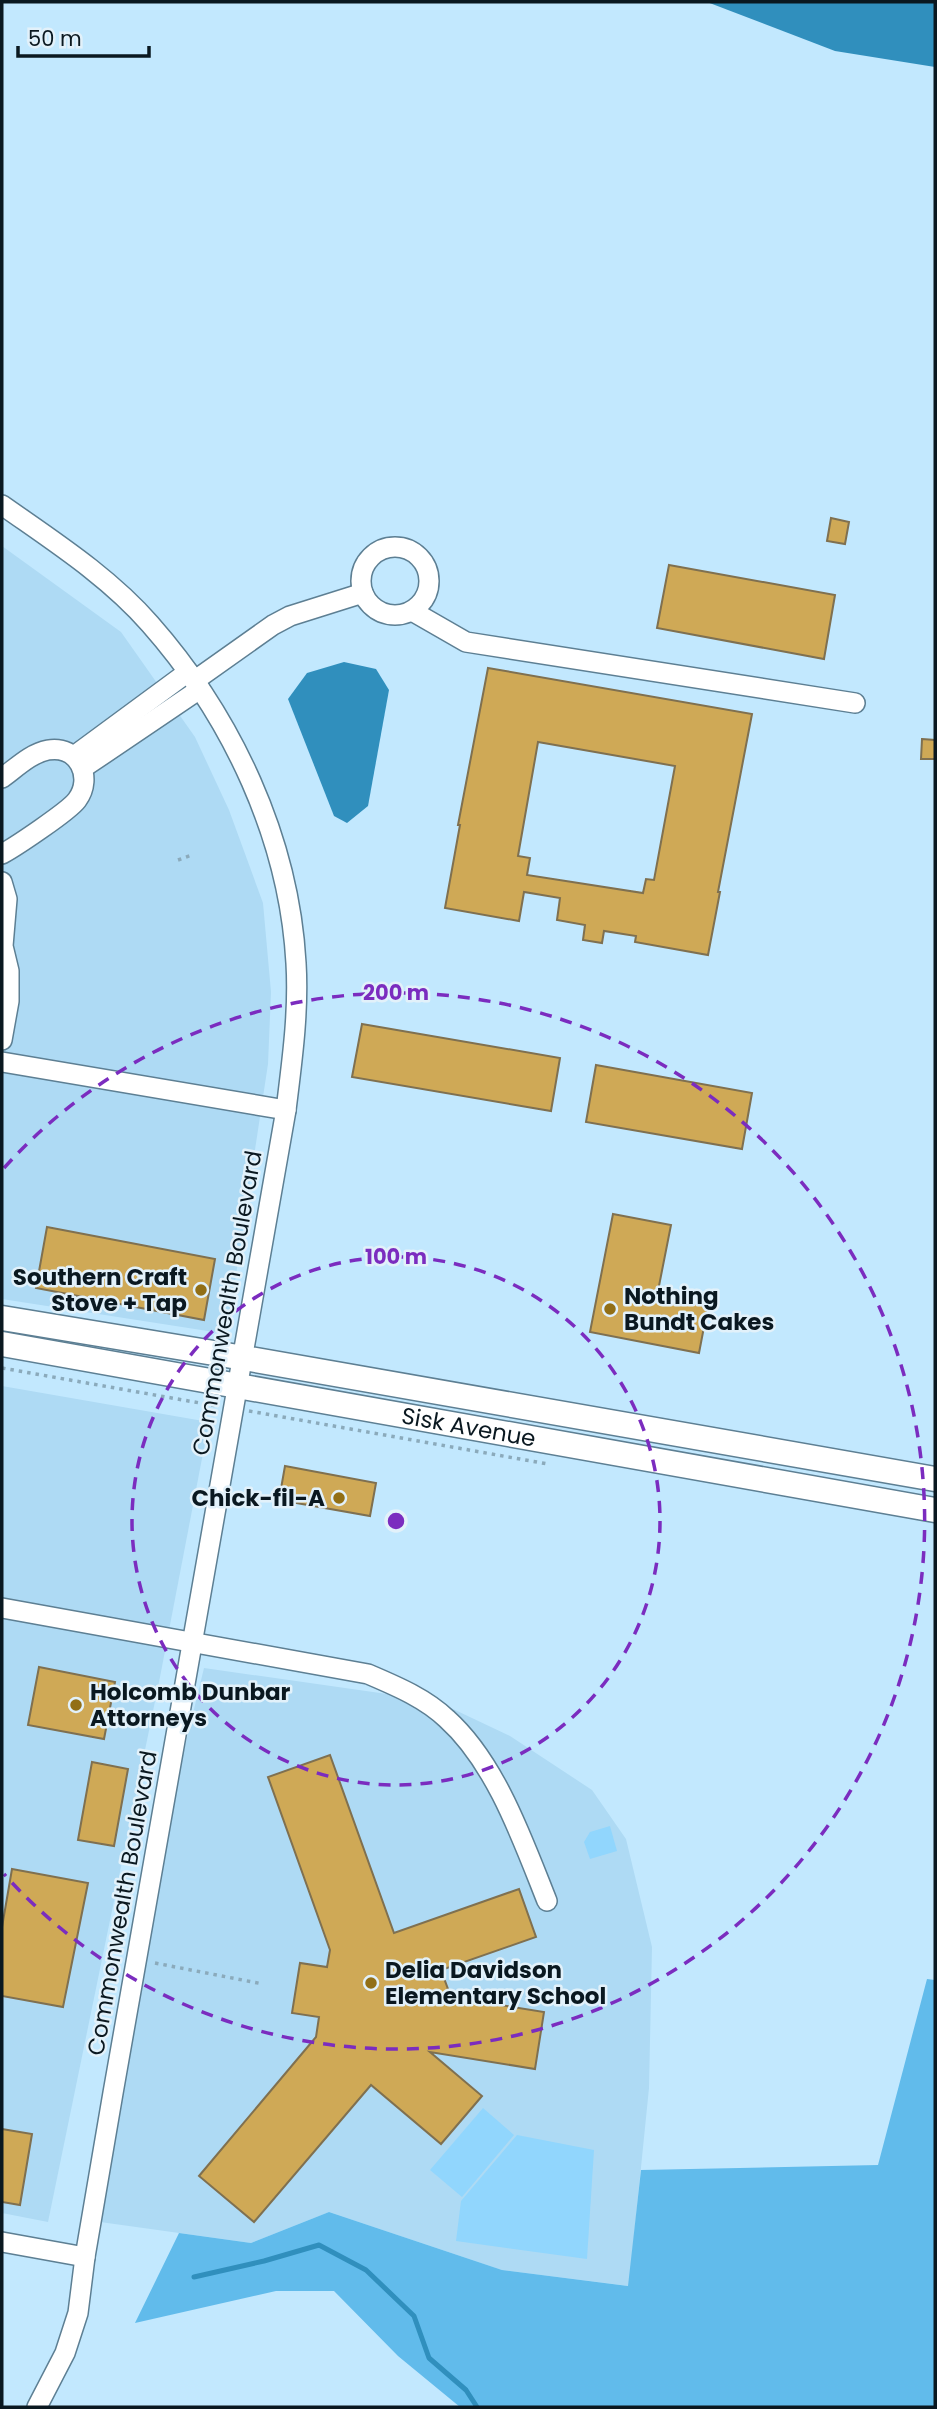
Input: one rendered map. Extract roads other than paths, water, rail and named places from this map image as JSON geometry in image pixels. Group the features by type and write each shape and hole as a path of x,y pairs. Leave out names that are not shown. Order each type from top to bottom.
{"street":[{"name":"Commonwealth Boulevard","path":"2,505 102,578 149,623 194,681 231,738 254,786 273,843 288,901 296,962 296,1025 286,1110 85,2257 78,2313 65,2353 37,2407"},
{"path":"385,548 406,548 423,561 430,582 421,604 412,611 401,615 378,611 363,593 363,569 368,560 385,548"},
{"path":"79,762 273,625 290,616 363,593"},
{"path":"412,611 466,642 855,703"},
{"path":"2,778 34,754 50,750 79,762"},
{"path":"2,854 76,802 84,783 79,762"},
{"path":"2,882 7,900 3,946 9,971 9,992 2,1040"},
{"path":"2,1062 286,1110"},
{"name":"Sisk Avenue","path":"2,1318 935,1479"},
{"name":"Sisk Avenue","path":"2,1344 236,1398 593,1448 935,1510"},
{"path":"2,1608 368,1674 404,1689 447,1719 480,1757 504,1799 547,1901"},
{"path":"2,2242 85,2257"}],"waterway":[{"path":"194,2277 319,2245 366,2270 414,2316 429,2358 466,2390 477,2407"}],"place":[{"name":"Southern Craft Stove + Tap","path":"201,1290"},
{"name":"Nothing Bundt Cakes","path":"610,1309"},
{"name":"Chick-fil-A","path":"339,1498"},
{"name":"Holcomb Dunbar Attorneys","path":"76,1705"},
{"name":"Delia Davidson Elementary School","path":"371,1983"}]}
